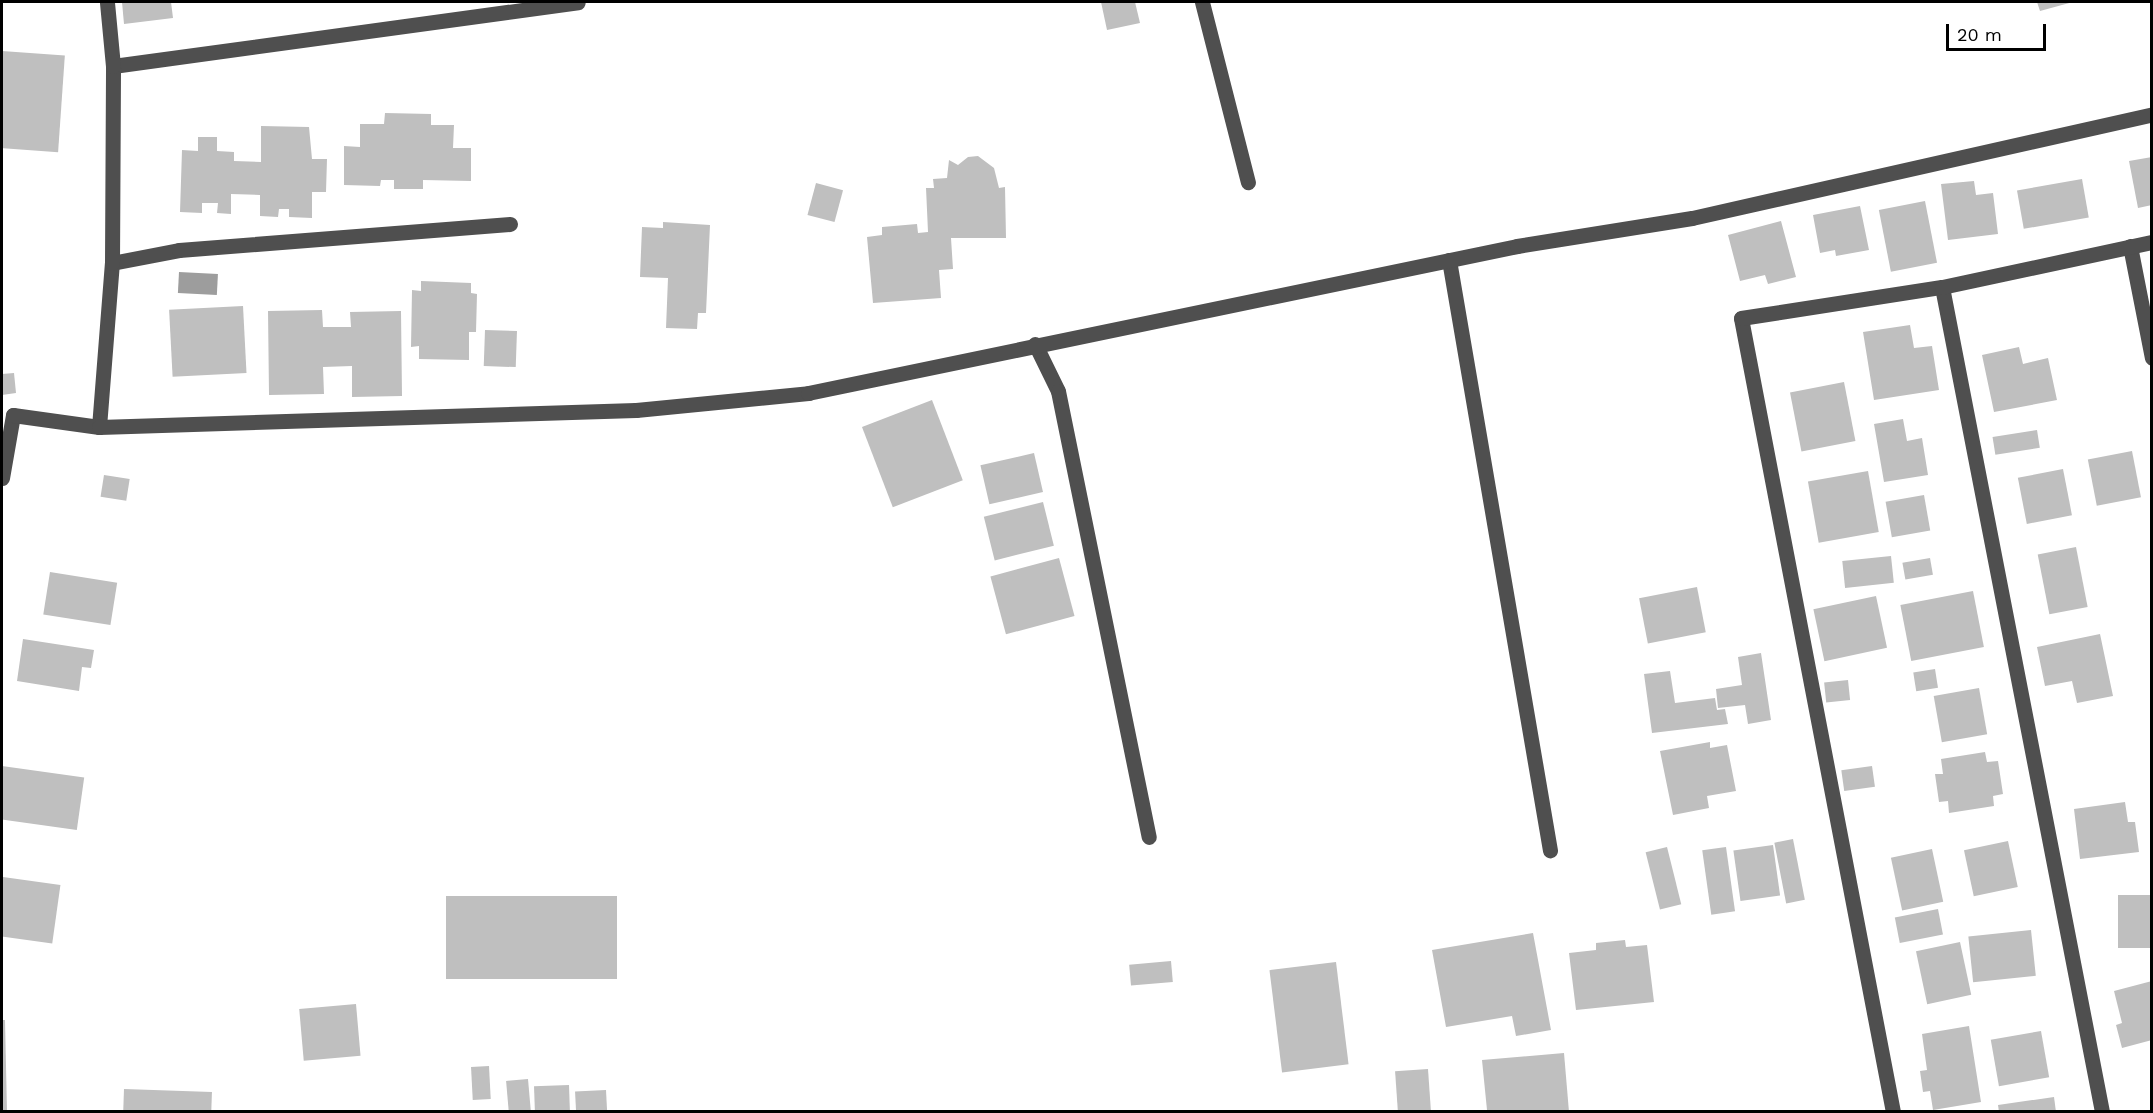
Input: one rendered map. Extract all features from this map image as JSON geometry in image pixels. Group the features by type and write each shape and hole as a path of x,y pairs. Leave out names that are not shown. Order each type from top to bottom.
{"street":[{"path":"99,427 112,263 112,66 107,2"},
{"path":"112,66 578,2"},
{"path":"1202,2 1248,182"},
{"path":"2,478 13,415 99,427 636,410 808,393 1035,344 1449,260 1692,218 2151,114"},
{"path":"112,263 179,250 510,224"},
{"path":"1893,1112 1741,318 1942,287 2151,242"},
{"path":"2130,246 2151,358"},
{"path":"1449,260 1550,850"},
{"path":"1942,287 2102,1112"},
{"path":"1035,344 1058,392 1149,837"}],"shaded area":[{"path":"179,272 218,274 217,295 178,293"}],"building":[{"path":"122,2 171,2 173,18 124,24"},
{"path":"1101,2 1135,2 1140,23 1107,30"},
{"path":"2037,2 2073,2 2040,11"},
{"path":"2,51 65,55 58,152 2,148"},
{"path":"385,113 431,114 431,125 454,125 453,148 471,148 471,181 423,180 423,189 394,189 394,180 381,180 380,186 344,185 344,146 360,147 360,124 384,124"},
{"path":"261,126 309,127 312,159 327,159 326,192 312,192 312,218 289,217 289,209 279,209 278,217 260,216 260,195 231,194 231,214 217,213 218,203 202,203 202,213 180,212 182,150 198,151 198,137 217,137 217,151 234,152 234,161 261,162"},
{"path":"978,156 994,168 999,188 1005,187 1006,238 951,238 953,269 939,270 941,298 873,303 867,237 882,235 882,227 917,224 918,233 928,232 926,188 934,188 933,179 947,178 949,160 958,165 968,157"},
{"path":"2152,157 2152,205 2138,208 2129,161"},
{"path":"2082,179 2089,217 2024,229 2017,190"},
{"path":"1974,181 1976,195 1993,193 1998,234 1948,240 1941,184"},
{"path":"816,183 843,190 835,222 807,215"},
{"path":"1925,201 1937,263 1891,272 1879,210"},
{"path":"1860,206 1869,250 1836,256 1835,250 1820,253 1813,215"},
{"path":"1781,221 1796,277 1768,284 1765,275 1740,281 1728,235"},
{"path":"663,222 710,225 706,313 698,313 697,329 666,328 668,278 640,277 642,227 663,228"},
{"path":"421,281 471,283 471,293 477,294 476,332 469,332 469,360 419,359 419,346 411,347 412,290 421,291"},
{"path":"243,306 247,373 173,377 169,310"},
{"path":"322,310 323,327 351,327 350,312 401,311 402,396 352,397 352,366 323,367 324,394 269,395 268,311"},
{"path":"1910,325 1914,348 1932,346 1939,390 1874,400 1863,332"},
{"path":"485,330 517,331 516,367 484,366"},
{"path":"2019,347 2023,364 2048,358 2057,400 1994,412 1982,355"},
{"path":"14,373 16,393 2,395 2,374"},
{"path":"1844,382 1855,441 1801,451 1790,392"},
{"path":"932,400 963,480 893,507 862,427"},
{"path":"1903,419 1907,441 1922,438 1928,475 1884,482 1874,424"},
{"path":"2037,430 2040,448 1995,455 1993,437"},
{"path":"2132,451 2141,497 2097,506 2088,460"},
{"path":"1034,453 1043,492 989,504 980,465"},
{"path":"2063,469 2072,515 2027,524 2018,478"},
{"path":"1868,471 1879,532 1819,543 1808,482"},
{"path":"104,475 130,479 126,501 101,497"},
{"path":"1924,495 1930,530 1892,537 1886,502"},
{"path":"1043,502 1054,546 995,560 984,517"},
{"path":"2076,547 2088,607 2049,614 2038,554"},
{"path":"1891,556 1894,583 1845,588 1842,561"},
{"path":"1059,558 1075,616 1006,634 990,576"},
{"path":"1930,558 1933,575 1905,580 1902,563"},
{"path":"50,572 117,583 110,625 43,614"},
{"path":"1697,587 1706,632 1648,643 1639,598"},
{"path":"1973,591 1984,647 1911,661 1900,605"},
{"path":"1876,596 1887,648 1824,661 1813,609"},
{"path":"2100,634 2113,696 2077,703 2072,681 2045,686 2037,647"},
{"path":"23,639 94,650 91,668 82,667 79,691 17,681"},
{"path":"1761,653 1771,720 1748,724 1745,705 1718,708 1716,689 1742,685 1738,657"},
{"path":"1935,669 1938,688 1916,691 1913,672"},
{"path":"1670,671 1675,703 1715,698 1717,710 1725,709 1728,724 1652,733 1644,674"},
{"path":"1848,680 1850,700 1826,702 1824,683"},
{"path":"1979,688 1987,734 1942,742 1934,696"},
{"path":"1710,742 1710,748 1727,745 1736,791 1707,796 1709,808 1673,815 1660,751"},
{"path":"1985,752 1987,762 1998,761 2003,794 1993,796 1994,806 1949,813 1948,801 1939,802 1935,774 1943,774 1941,759"},
{"path":"2,766 84,778 77,830 2,820"},
{"path":"1872,766 1875,787 1844,791 1841,770"},
{"path":"2125,802 2128,822 2135,822 2139,852 2080,859 2074,809"},
{"path":"1793,839 1805,900 1786,903 1774,843"},
{"path":"2008,841 2018,887 1974,896 1964,850"},
{"path":"1773,845 1780,896 1740,901 1733,851"},
{"path":"1667,847 1681,904 1660,910 1646,852"},
{"path":"1726,847 1735,911 1711,915 1702,850"},
{"path":"1932,849 1943,902 1902,911 1891,858"},
{"path":"3,877 60,885 52,943 2,936"},
{"path":"2118,895 2152,895 2152,948 2118,948"},
{"path":"446,896 617,896 617,979 446,979"},
{"path":"1938,909 1943,935 1900,943 1895,917"},
{"path":"2031,930 2036,976 1973,982 1968,937"},
{"path":"1533,933 1551,1030 1516,1036 1512,1016 1446,1027 1432,950"},
{"path":"1625,940 1626,947 1647,945 1654,1002 1576,1010 1569,953 1596,950 1596,943"},
{"path":"1960,942 1971,995 1927,1004 1916,951"},
{"path":"1171,961 1173,982 1131,986 1129,965"},
{"path":"1336,962 1349,1064 1282,1072 1269,970"},
{"path":"2152,981 2152,1040 2122,1048 2116,1025 2122,1023 2114,991"},
{"path":"356,1004 361,1056 304,1061 299,1009"},
{"path":"2,1020 5,1020 7,1112 2,1112"},
{"path":"1969,1026 1981,1102 1933,1110 1930,1091 1923,1092 1920,1071 1927,1070 1922,1034"},
{"path":"2041,1031 2049,1077 1999,1086 1991,1040"},
{"path":"1564,1053 1569,1112 1487,1110 1482,1060"},
{"path":"489,1066 491,1099 473,1100 471,1067"},
{"path":"1428,1069 1431,1112 1398,1112 1395,1071"},
{"path":"528,1079 531,1112 509,1112 506,1081"},
{"path":"569,1085 570,1112 535,1112 534,1086"},
{"path":"124,1089 212,1092 211,1112 123,1112"},
{"path":"606,1090 607,1112 576,1112 575,1092"},
{"path":"2054,1097 2056,1112 1999,1112 1998,1105"}]}
